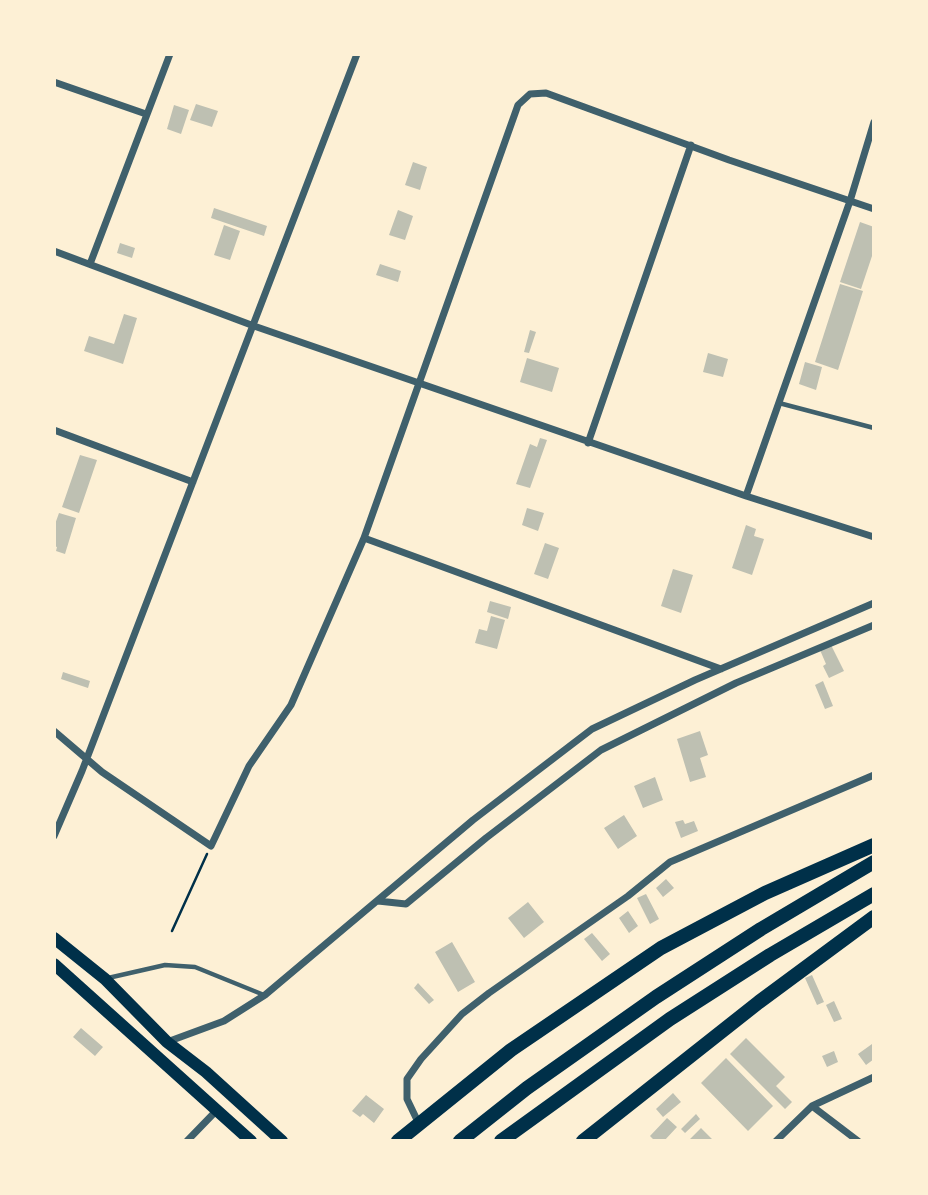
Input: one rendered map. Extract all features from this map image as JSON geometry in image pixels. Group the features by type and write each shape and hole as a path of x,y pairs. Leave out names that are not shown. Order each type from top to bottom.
{"main road":[{"path":"398,1141 511,1050 661,948 765,893 874,845"},
{"path":"460,1141 527,1088 656,997 761,929 874,862"},
{"path":"501,1141 670,1019 769,955 874,894"},
{"path":"583,1141 759,1002 874,917"},
{"path":"54,938 105,979 167,1042 206,1072 282,1141"},
{"path":"54,964 251,1141"}],"street":[{"path":"90,264 170,54"},
{"path":"54,836 254,326 357,54"},
{"path":"54,82 146,114"},
{"path":"54,731 86,758 211,846 249,766 291,705 364,538 518,105 530,94 546,93 874,209"},
{"path":"746,496 850,201 874,122"},
{"path":"588,443 691,145"},
{"path":"54,251 254,326 588,443 874,537"},
{"path":"54,430 193,482"},
{"path":"364,538 721,669"},
{"path":"167,1042 224,1021 265,995 473,820 592,729 721,669 874,603"},
{"path":"378,901 407,904 486,838 601,750 736,683 874,625"},
{"path":"419,1124 407,1099 407,1079 421,1059 462,1014 489,993 628,896 670,862 874,775"},
{"path":"776,1141 812,1106 874,1077"},
{"path":"812,1106 858,1141"},
{"path":"187,1141 217,1110"}],"lane":[{"path":"779,403 874,428"},
{"path":"105,979 165,965 195,967 265,995"}],"path":[{"path":"172,931 211,846"}],"building":[{"path":"196,104 218,111 212,127 190,120"},
{"path":"174,105 189,110 181,134 167,129"},
{"path":"413,162 427,167 420,190 405,185"},
{"path":"214,208 267,226 264,236 211,218"},
{"path":"398,210 413,216 405,240 389,235"},
{"path":"860,222 874,227 874,250 861,289 840,282"},
{"path":"224,225 240,231 230,260 214,255"},
{"path":"120,243 135,248 132,258 117,253"},
{"path":"380,264 401,271 398,282 376,275"},
{"path":"840,284 863,291 838,370 815,362"},
{"path":"124,314 137,318 123,364 84,351 89,336 114,344"},
{"path":"530,330 536,332 529,353 524,352"},
{"path":"708,353 728,359 723,377 703,372"},
{"path":"527,358 559,368 552,392 520,382"},
{"path":"805,362 822,367 816,390 799,384"},
{"path":"540,438 547,440 530,488 516,484 530,444 537,447"},
{"path":"80,455 97,460 79,513 62,507"},
{"path":"527,508 544,513 538,531 522,525"},
{"path":"59,513 76,518 65,554 56,551 57,547 54,546 54,527"},
{"path":"746,525 756,529 754,536 764,539 752,575 732,568"},
{"path":"545,543 559,548 548,579 534,574"},
{"path":"673,569 693,575 681,613 661,606"},
{"path":"490,601 511,607 508,619 487,612"},
{"path":"491,616 505,620 497,649 475,643 479,629 487,631"},
{"path":"831,645 844,671 829,678 820,650"},
{"path":"63,672 90,681 88,688 61,679"},
{"path":"823,681 833,706 825,709 815,685"},
{"path":"700,731 708,755 700,758 706,777 690,782 677,739"},
{"path":"655,777 663,800 643,808 634,786"},
{"path":"624,815 637,836 618,849 604,828"},
{"path":"683,820 685,824 694,821 698,831 681,838 675,822"},
{"path":"666,879 674,888 663,897 656,888"},
{"path":"646,894 659,919 650,924 637,898"},
{"path":"528,902 544,922 524,938 508,918"},
{"path":"628,911 638,926 629,933 619,918"},
{"path":"592,933 610,954 602,961 584,939"},
{"path":"452,942 475,982 458,992 435,952"},
{"path":"812,975 824,1002 817,1005 805,978"},
{"path":"418,983 434,1000 429,1004 414,988"},
{"path":"834,1001 842,1019 834,1022 826,1005"},
{"path":"81,1028 103,1047 95,1056 73,1037"},
{"path":"746,1038 785,1077 776,1086 792,1102 785,1109 730,1054"},
{"path":"872,1044 874,1059 866,1065 858,1054"},
{"path":"834,1051 838,1062 827,1067 822,1056"},
{"path":"726,1058 773,1106 748,1131 701,1083"},
{"path":"673,1093 681,1102 663,1117 656,1109"},
{"path":"366,1095 384,1109 374,1123 363,1114 360,1117 352,1111"},
{"path":"696,1114 700,1119 685,1133 681,1129"},
{"path":"667,1118 677,1127 664,1141 655,1141 650,1136"},
{"path":"701,1128 714,1141 688,1141"}]}
